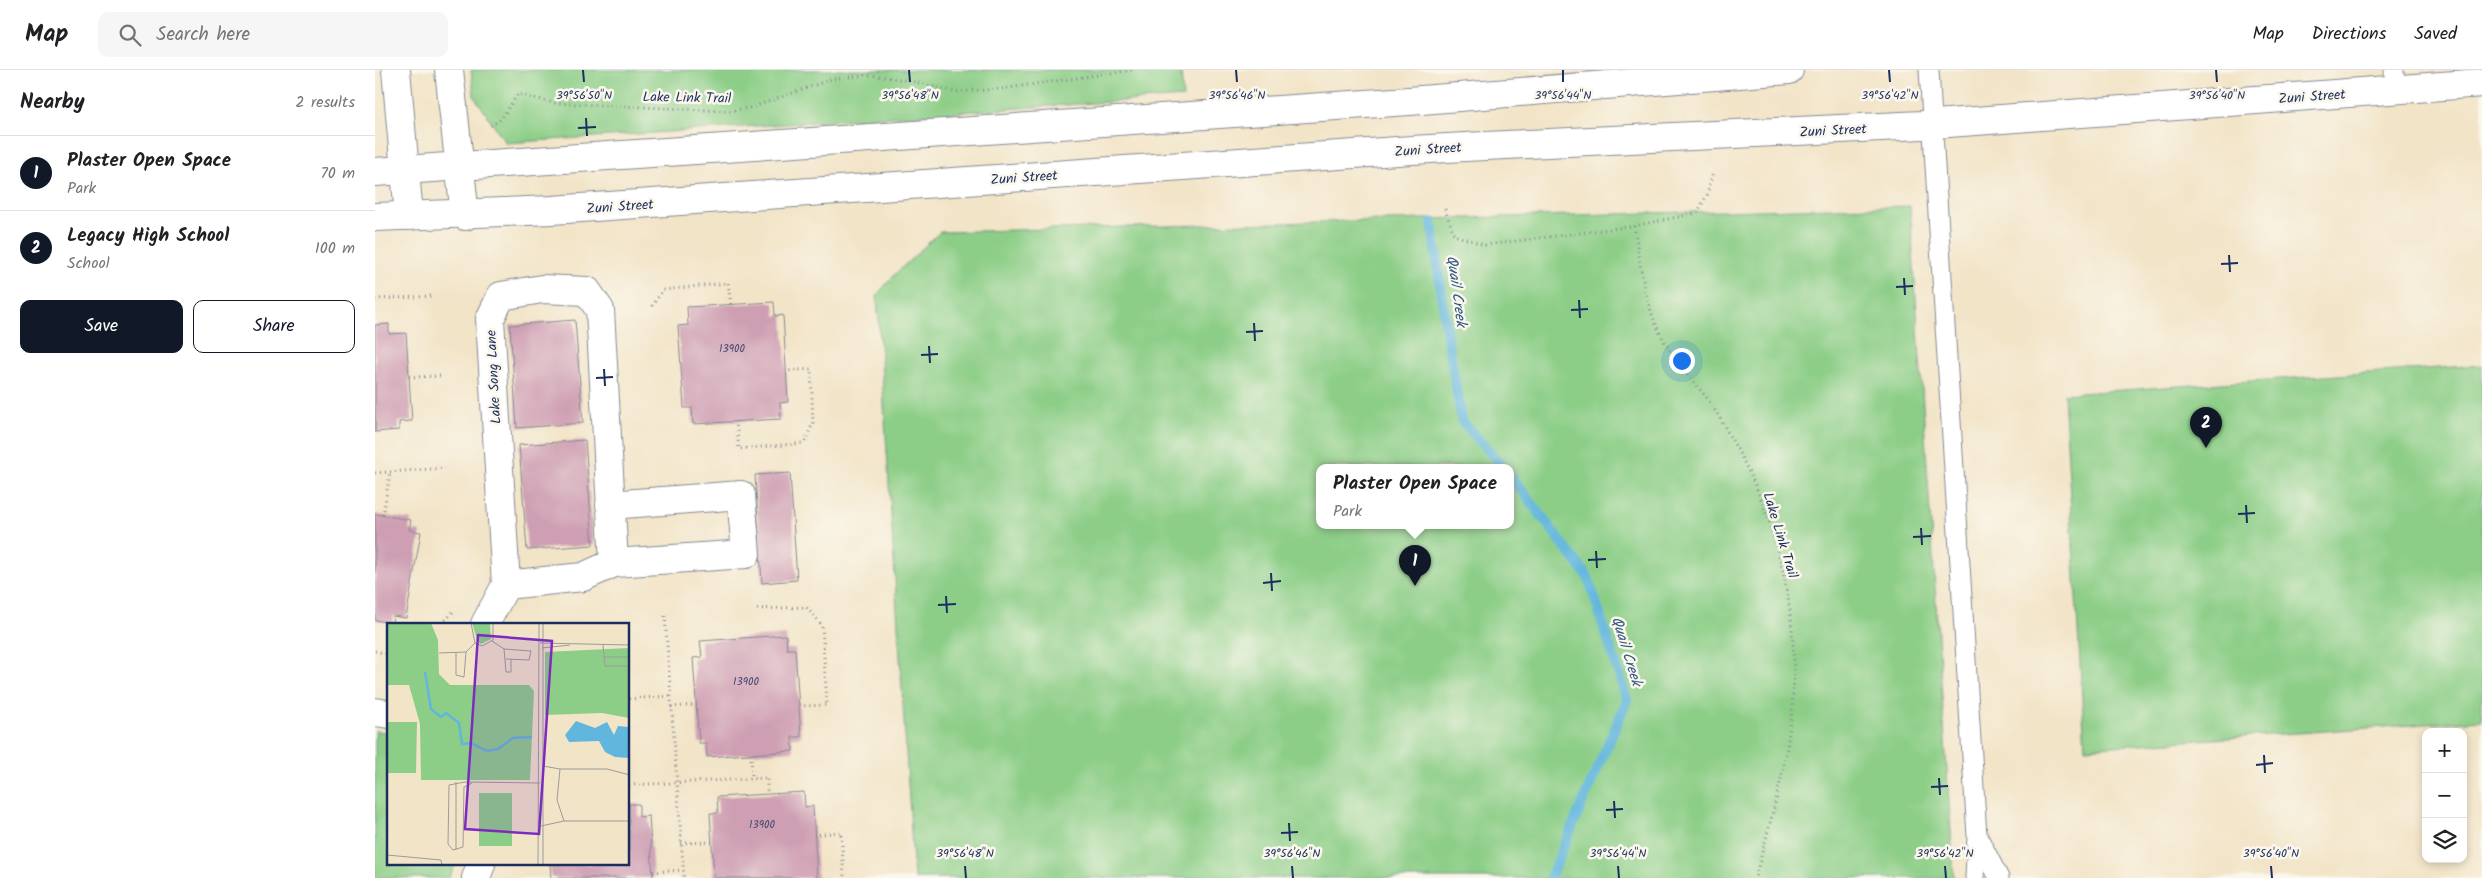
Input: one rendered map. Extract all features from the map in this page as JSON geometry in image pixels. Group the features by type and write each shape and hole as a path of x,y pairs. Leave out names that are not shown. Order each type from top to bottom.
{"main road":[{"path":"396,70 409,216"},
{"path":"449,70 465,216"},
{"path":"375,172 1409,101 1742,72 1789,70"},
{"name":"Zuni Street","path":"375,217 465,216 1412,150 1933,125 2394,80 2482,83"},
{"name":"Lake Song Lane","path":"506,585 490,319 501,296 542,289 587,291 600,310 614,563"},
{"path":"486,623 506,585 583,577 614,563 746,554 741,495 611,505"},
{"path":"476,878 480,866"}],"lane":[{"path":"1929,70 1977,836 1975,878"},
{"path":"1977,836 1999,878"}],"path":[{"name":"Lake Link Trail","path":"491,126 501,119 518,94 555,103 729,111 753,107 832,80 852,77 872,75 911,81 955,92 1001,89 1132,70"},
{"path":"1445,208 1454,235 1485,245 1634,226 1697,213 1707,195 1712,174"},
{"name":"Lake Link Trail","path":"1634,226 1647,305 1663,340 1717,412 1761,500 1778,551 1789,605 1794,662 1789,733 1775,806 1755,878"},
{"path":"652,306 663,290 728,283 731,305"},
{"path":"375,299 433,296"},
{"path":"736,422 739,449 804,443 813,423 811,369 786,371"},
{"path":"409,377 440,376"},
{"path":"375,473 445,468"},
{"path":"383,515 390,473"},
{"path":"757,609 806,607 822,625 827,705 799,706"},
{"path":"443,623 454,611"},
{"path":"665,616 684,878"},
{"path":"630,699 670,696"},
{"path":"671,706 697,705"},
{"path":"751,754 753,778"},
{"path":"630,785 767,778 767,794"},
{"path":"814,835 841,832 844,878"},
{"path":"681,843 712,842"},
{"path":"653,872 683,870"}],"green space":[{"path":"471,70 1181,70 1183,97 506,143 474,96"},
{"path":"1910,206 1954,878 914,878 877,295 895,274 940,232"},
{"path":"2482,365 2482,720 2085,748 2064,394"},
{"path":"375,731 387,732 387,866 455,866 449,878 375,878"}],"building":[{"path":"774,302 775,316 783,315 788,402 780,403 781,419 693,424 692,408 684,408 678,326 688,325 687,307"},
{"path":"575,320 583,423 517,428 510,325"},
{"path":"389,324 389,334 406,333 412,421 399,422 399,430 375,432 375,325"},
{"path":"585,440 593,545 527,550 519,445"},
{"path":"790,473 797,580 762,583 755,475"},
{"path":"375,514 411,520 409,530 421,532 406,618 393,616 392,623 375,620"},
{"path":"786,635 787,649 795,649 801,737 792,737 793,751 707,757 706,743 699,743 693,658 702,657 700,641"},
{"path":"804,792 805,807 813,806 817,878 714,878 710,813 718,813 717,797"},
{"path":"630,804 639,804 639,817 649,816 653,878 551,878 550,866 630,866"}],"waterway":[{"name":"Quail Creek","path":"1432,222 1447,336 1462,421 1500,464"},
{"name":"Quail Creek","path":"1514,480 1588,577 1627,700 1550,878"}],"place":[{"name":"Legacy High School","path":"2206,448"},
{"name":"Plaster Open Space","path":"1415,586"}]}
